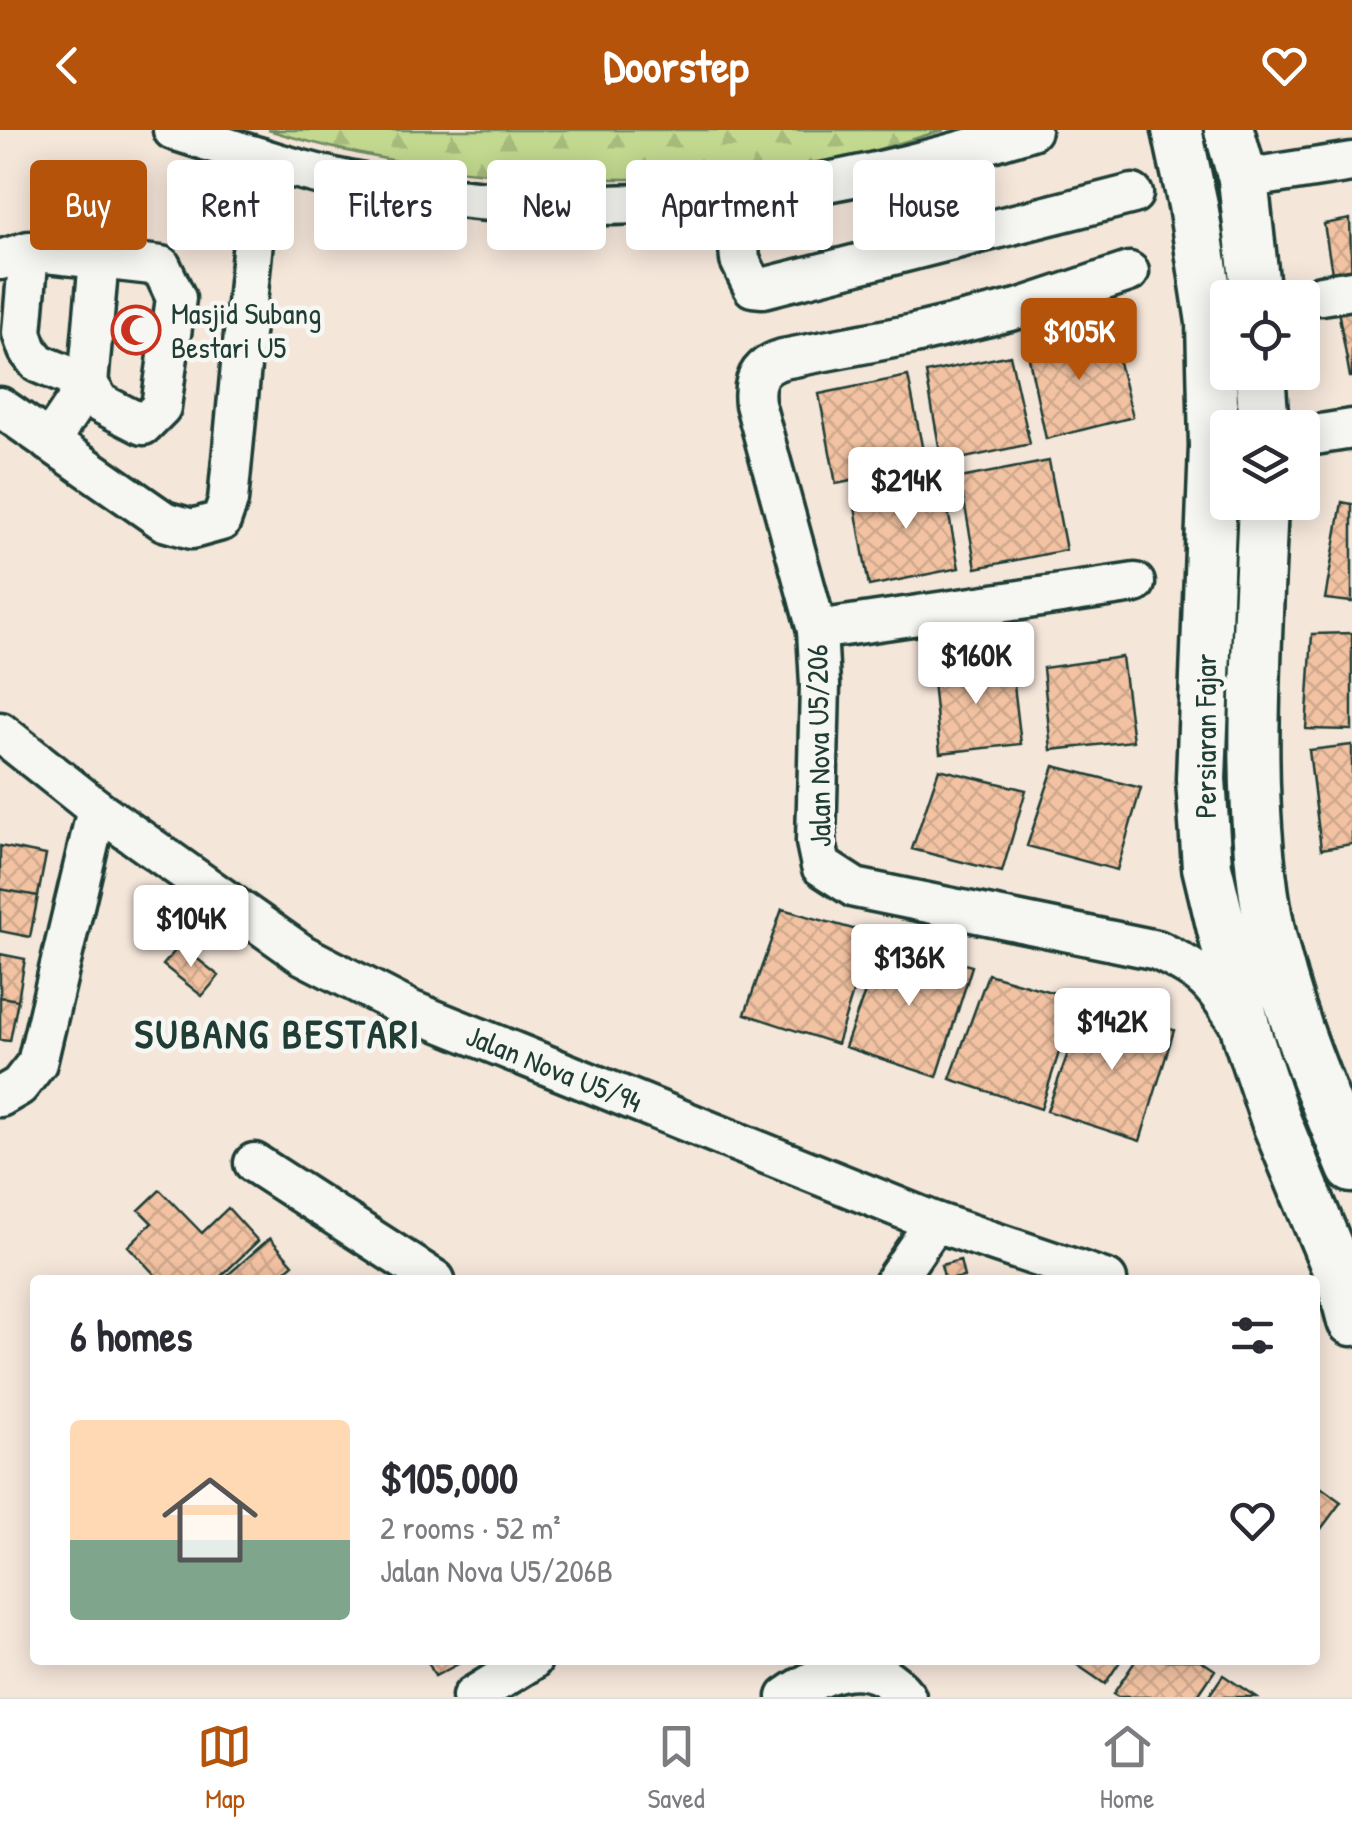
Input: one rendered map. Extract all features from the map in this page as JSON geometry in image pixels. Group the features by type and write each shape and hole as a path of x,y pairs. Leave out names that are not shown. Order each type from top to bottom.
{"main road":[{"path":"1149,130 1189,183"},
{"name":"Persiaran Fajar","path":"1177,130 1211,322 1214,446 1201,779 1207,867 1248,1038 1276,1121 1314,1267"},
{"path":"1229,130 1243,179 1254,280"},
{"path":"1263,520 1256,820 1268,910 1294,1023 1352,1168"},
{"name":"Persiaran Fajar","path":"1320,1279 1336,1310"},
{"path":"1336,1310 1343,1341 1352,1356"}],"street":[{"path":"173,130 347,181 452,198 570,206 626,205"},
{"path":"833,181 881,173 1031,130"},
{"path":"0,407 164,520 192,529 221,522 228,501 260,158"},
{"path":"1243,179 1352,162"},
{"path":"739,250 748,280 763,288 1133,194"},
{"path":"14,255 161,266 176,298 161,406 150,420 144,424 100,404 88,384 38,363 22,333 14,255"},
{"path":"49,442 88,384 99,260"},
{"name":"Jalan Nova U5/206","path":"1129,272 1018,309 769,363 759,372 753,387 754,404 816,630 820,684 816,842 821,866 854,888 1157,950 1194,968 1214,984 1248,1038"},
{"path":"1320,433 1352,429"},
{"path":"816,630 1135,583"},
{"name":"Jalan Nova U5/94","path":"0,732 98,808 304,955 410,1010 934,1222 1092,1275"},
{"path":"0,1097 19,1086 38,1064 98,808"},
{"path":"1157,950 1180,946 1196,937 1205,917 1207,867"},
{"path":"254,1163 426,1275"},
{"path":"897,1275 934,1222"},
{"path":"472,1697 524,1665"},
{"path":"787,1697 816,1676 835,1670 874,1672 894,1682 906,1697"}],"green space":[{"path":"268,130 944,130 833,161 626,160 626,179 606,178 606,160 487,160 487,173 467,171 467,160 394,160"}],"building":[{"path":"1350,219 1352,288 1335,291 1324,224"},
{"path":"1352,308 1352,377 1350,377 1338,310"},
{"path":"1110,327 1133,417 1046,439 1027,349"},
{"path":"1010,355 1030,444 942,463 926,373"},
{"path":"908,376 926,466 836,484 819,394"},
{"path":"1049,461 1066,550 976,568 960,478"},
{"path":"942,479 959,568 869,586 853,496"},
{"path":"1342,502 1352,504 1352,602 1325,599"},
{"path":"1352,633 1352,730 1306,729 1312,634"},
{"path":"1122,657 1133,741 1051,750 1043,668"},
{"path":"1011,660 1021,744 940,753 932,670"},
{"path":"1352,745 1352,844 1321,849 1309,750"},
{"path":"1054,766 1141,788 1117,870 1027,846"},
{"path":"939,769 1026,790 1002,872 912,849"},
{"path":"0,846 46,855 38,896 0,889"},
{"path":"0,889 38,896 30,937 0,931"},
{"path":"782,909 871,934 837,1044 745,1014"},
{"path":"883,942 972,966 937,1077 845,1047"},
{"path":"180,945 219,976 202,996 163,965"},
{"path":"0,954 25,959 18,1000 0,997"},
{"path":"988,974 1076,999 1041,1109 950,1079"},
{"path":"0,997 18,1000 10,1041 0,1040"},
{"path":"1085,1006 1174,1030 1140,1141 1047,1111"},
{"path":"160,1190 202,1233 228,1208 258,1241 222,1275 155,1275 128,1246 152,1223 139,1210"},
{"path":"270,1238 293,1264 281,1275 228,1275"},
{"path":"960,1260 964,1275 944,1275 941,1265"},
{"path":"1320,1487 1341,1502 1320,1530"},
{"path":"430,1665 456,1665 435,1676"},
{"path":"1077,1665 1118,1665 1105,1684"},
{"path":"1133,1665 1208,1665 1215,1670 1197,1697 1113,1694"},
{"path":"1223,1675 1256,1697 1208,1697"}],"place":[{"name":"Masjid Subang Bestari U5","path":"136,330"}],"district":[{"name":"SUBANG BESTARI","path":"278,1033"}]}
